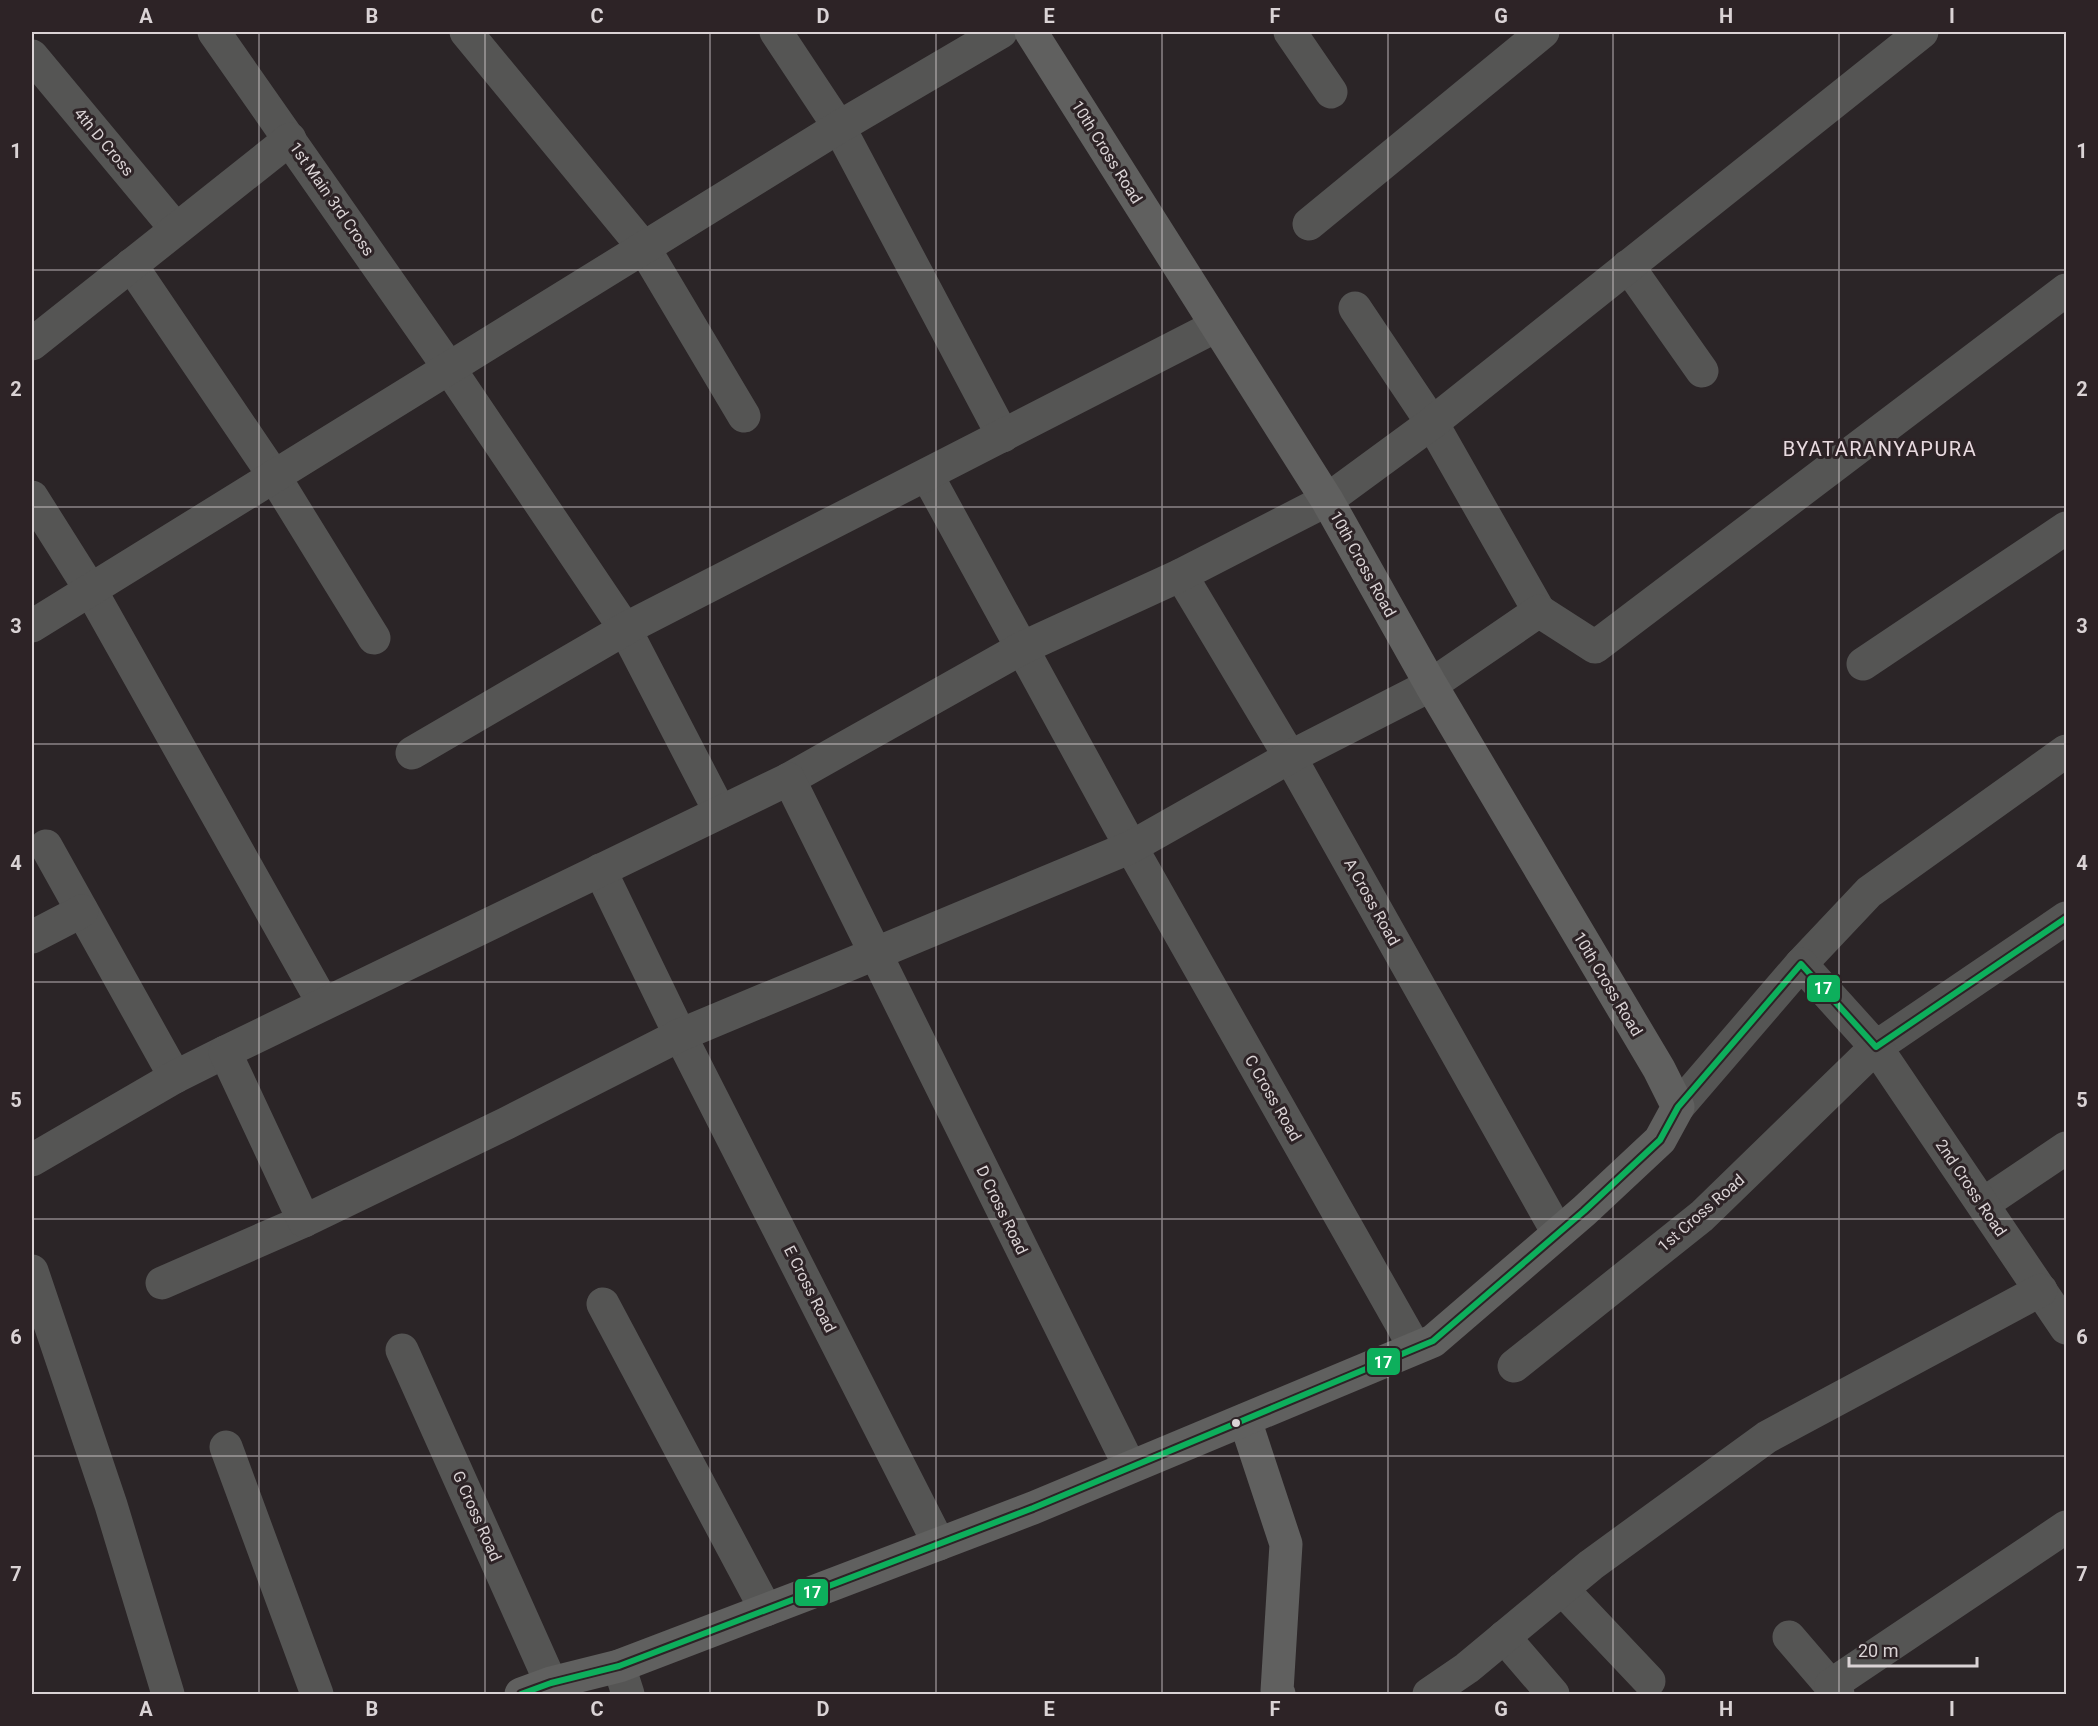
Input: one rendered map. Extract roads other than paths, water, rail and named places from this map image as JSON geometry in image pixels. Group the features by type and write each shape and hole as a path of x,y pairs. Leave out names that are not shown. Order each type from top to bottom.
{"street":[{"name":"1st Main 3rd Cross","path":"214,32 449,368 625,629 720,812"},
{"path":"466,32 644,248 744,416"},
{"path":"776,32 840,127 1003,436"},
{"path":"32,626 840,127 1001,32"},
{"name":"10th Cross Road","path":"1031,32 1327,500 1431,685 1659,1069 1678,1107"},
{"path":"1290,32 1331,92"},
{"path":"1309,224 1540,32"},
{"path":"36,1147 323,1003 789,778 1022,648 1181,575 1327,500 1432,423 1922,32"},
{"name":"4th D Cross","path":"32,56 176,229"},
{"path":"34,338 131,265 290,139"},
{"path":"131,265 274,476 374,638"},
{"path":"1628,266 1702,371"},
{"path":"1355,308 1432,423 1539,611 1595,647 2067,290"},
{"path":"412,753 625,629 1216,326"},
{"name":"C Cross Road","path":"927,475 1131,847 1415,1348"},
{"path":"32,497 90,590 323,1003"},
{"path":"1863,664 2067,528"},
{"name":"A Cross Road","path":"1181,575 1290,757 1558,1233"},
{"path":"162,1283 304,1221 507,1123 680,1035 1131,847 1290,757 1431,685 1539,611"},
{"path":"521,1695 551,1683 624,1680 766,1610 1033,1508 1433,1341 1558,1233 1660,1140 1678,1107 1801,964 1869,892 2067,751"},
{"name":"D Cross Road","path":"789,778 1130,1467"},
{"path":"46,846 176,1077"},
{"name":"E Cross Road","path":"600,870 680,1035 939,1544"},
{"path":"32,937 82,911"},
{"name":"1st Cross Road","path":"1514,1366 1702,1216 1876,1047 2067,918"},
{"name":"2nd Cross Road","path":"1801,964 1876,1047 2066,1324"},
{"path":"225,1052 304,1221"},
{"path":"1983,1204 2067,1148"},
{"path":"32,1271 111,1505 168,1695"},
{"path":"1429,1695 1467,1668 1600,1558 1767,1437 2041,1290"},
{"path":"603,1304 766,1610"},
{"name":"G Cross Road","path":"402,1350 551,1683"},
{"path":"1245,1420 1286,1544 1275,1693"},
{"path":"226,1448 317,1695"},
{"path":"1789,1637 1834,1690 2067,1527"},
{"path":"1562,1589 1648,1681"},
{"path":"1504,1637 1553,1695"}],"district":[{"name":"BYATARANYAPURA","path":"1880,449"}]}
